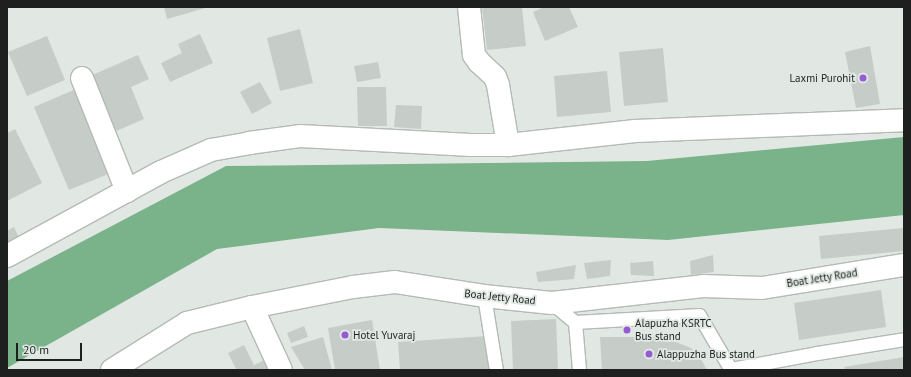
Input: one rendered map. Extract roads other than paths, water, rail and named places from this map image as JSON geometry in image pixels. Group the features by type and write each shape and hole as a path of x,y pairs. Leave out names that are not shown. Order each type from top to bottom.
{"main road":[{"path":"469,7 474,55 479,62 495,77 498,85 508,145"},
{"path":"82,78 127,190"},
{"path":"7,256 161,172 211,150 249,143 300,136 471,146 508,145 635,131 904,120"},
{"name":"Boat Jetty Road","path":"112,370 187,323 252,307 353,287 394,282 484,296 552,303 703,286 762,288 904,265"},
{"path":"252,307 282,370"}],"lane":[{"path":"484,296 496,370"},
{"path":"552,303 575,322 699,315 731,370 817,352 904,339"},
{"path":"575,322 579,370"}],"place":[{"name":"Laxmi Purohit","path":"863,78"},
{"name":"Alapuzha KSRTC Bus stand","path":"627,330"},
{"name":"Hotel Yuvaraj","path":"345,335"},
{"name":"Alappuzha Bus stand","path":"649,354"}]}
